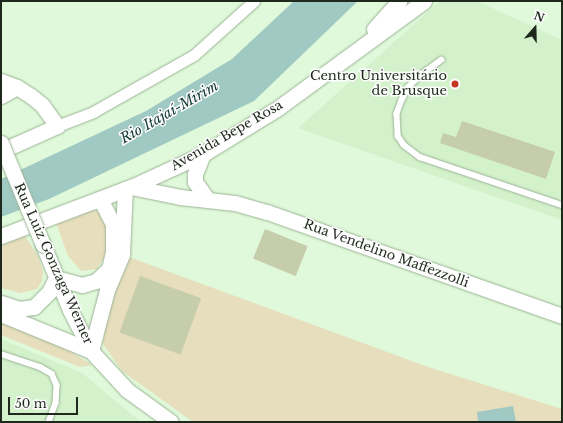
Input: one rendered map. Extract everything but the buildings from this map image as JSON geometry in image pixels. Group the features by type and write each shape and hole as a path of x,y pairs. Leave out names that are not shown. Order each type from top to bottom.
{"main road":[{"name":"Avenida Bepe Rosa","path":"354,52 399,1"},
{"name":"Avenida Bepe Rosa","path":"1,236 128,188 203,154 278,108 424,1"},
{"path":"1,81 17,87 42,105 57,126 37,133 1,151"},
{"path":"1,96 17,87"},
{"path":"37,133 42,105"},
{"name":"Rua Luiz Gonzaga Werner","path":"1,143 56,278 91,351 126,390 171,422"},
{"path":"203,154 195,174 195,182 208,200"},
{"path":"1,314 91,351 107,290 122,254 128,188"},
{"name":"Rua Vendelino Maffezzolli","path":"128,188 208,200 235,202 562,316"},
{"path":"1,303 19,309 34,307 49,292 56,278 82,285 96,281 108,269 113,252 114,224 100,199"}],"street":[{"path":"57,126 93,112 194,55 254,1"}],"lane":[{"path":"442,60 421,75 409,87 402,100 397,114 398,136 404,145 420,157 562,205"},
{"path":"1,354 40,367 52,374 57,385 56,403 49,422"}],"shaded area":[{"name":"Centro Universitário de Brusque","path":"440,1 477,1 562,40 562,220 298,128"},
{"path":"93,210 101,213 109,222 106,255 97,269 81,271 68,256 55,220"},
{"path":"18,236 25,236 38,256 43,271 42,281 37,289 21,293 1,288 1,246 3,242"},
{"path":"126,256 428,367 562,409 562,422 193,422 122,371 103,344 107,312"},
{"path":"1,320 68,350 92,365 80,367 1,335"},
{"path":"1,339 82,373 141,422 1,422"}],"water":[{"name":"Rio Itajaí-Mirim","path":"294,1 358,1 254,101 49,199 1,217 1,179 146,111 232,59"},
{"path":"513,406 516,422 478,422 477,412"}],"place":[{"name":"Centro Universitário de Brusque","path":"455,84"}]}
